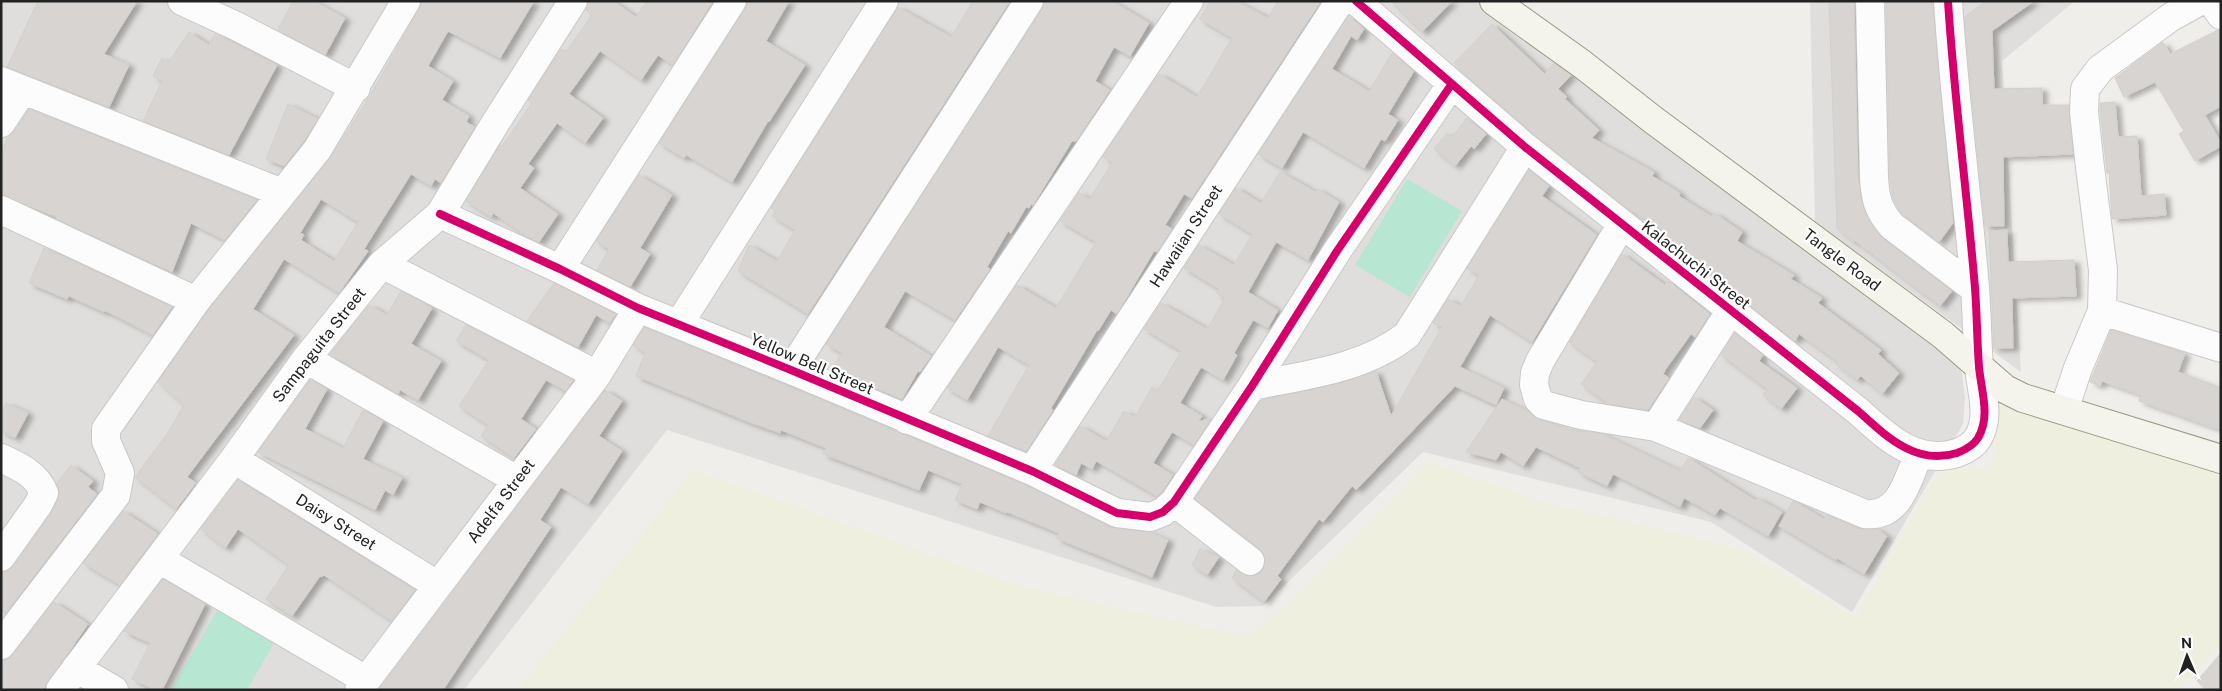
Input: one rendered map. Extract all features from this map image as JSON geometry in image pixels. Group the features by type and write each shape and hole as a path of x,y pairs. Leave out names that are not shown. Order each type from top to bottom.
{"street":[{"path":"182,1 236,26 356,88"},
{"path":"1,645 116,495 120,473 106,441 106,429 196,301 318,150 406,1"},
{"name":"Sampaguita Street","path":"60,690 234,459 306,359 382,264 440,214 573,1"},
{"path":"560,268 732,1"},
{"path":"679,324 884,1"},
{"path":"791,370 1029,1"},
{"path":"907,420 1189,1"},
{"name":"Hawaiian Street","path":"1032,471 1340,1"},
{"name":"Kalachuchi Street","path":"1356,1 1525,147 1858,411 1891,441 1908,451 1930,456 1949,455 1966,450 1978,438 1984,420 1985,405 1979,368 1975,289 1953,5"},
{"name":"Tangle Road","path":"1494,1 1582,64 1652,119 1942,335 1979,368 2011,392 2023,398 2221,459"},
{"path":"1870,1 1874,186 1877,206 1892,226 1975,289"},
{"path":"2064,410 2078,368 2102,311 2103,270 2086,130 2085,89 2100,69 2171,17 2200,1"},
{"path":"2211,1 2221,15"},
{"path":"1250,561 1174,502 1252,386 1337,251 1451,85"},
{"path":"1,123 12,86 282,193"},
{"path":"1252,386 1336,368 1389,349 1407,335 1525,147"},
{"path":"1,210 196,301"},
{"name":"Yellow Bell Street","path":"440,214 560,268 638,308 1032,471 1117,513 1150,517 1163,512 1174,502"},
{"path":"1622,224 1540,361 1534,379 1535,393 1544,405 1581,415 1656,427 1785,482 1821,494 1865,514 1882,514 1890,509 1901,496 1919,453"},
{"path":"382,264 597,375"},
{"name":"Adelfa Street","path":"362,685 597,375 638,308"},
{"path":"1656,427 1731,310"},
{"path":"2102,311 2221,348"},
{"path":"306,359 517,480"},
{"path":"1,458 21,468 40,482 44,493 1,557"},
{"name":"Daisy Street","path":"234,459 437,585"},
{"path":"159,559 362,685"},
{"path":"76,668 114,690"}],"shaded area":[{"path":"1,1 1482,1 1952,352 1962,373 1965,398 1963,424 1852,612 1711,522 1423,452 1263,606 1216,607 667,430 464,690 1,690"},
{"path":"1810,1 2075,1 2002,61 2021,372 1815,222"}],"green space":[{"path":"1407,179 1462,211 1410,297 1355,265"},
{"path":"2003,401 2221,468 2221,643 2179,690 518,690 694,470 1017,585 1202,627 1248,635 1283,610 1429,462 1540,501 1737,548 1856,617 1942,466 1979,469 1991,465 1995,452 1995,412 1998,404"},
{"path":"222,602 279,634 247,690 171,690"}],"building":[{"path":"38,1 137,1 104,54 129,65 109,107 7,67"},
{"path":"293,1 314,1 345,18 325,55 278,30"},
{"path":"422,1 534,1 500,58 448,31 428,66 453,81 442,100 469,116 466,122 475,127 441,183 435,179 431,186 411,174 364,249 368,251 339,293 284,259 253,309 294,335 187,477 196,483 176,509 135,477 167,434 184,405 158,382 208,310 330,158 370,96","holes":["321,199 358,222 334,261 301,240 304,235 300,233"]},
{"path":"589,1 613,1 636,17 647,1 713,1 673,65 658,55 641,80 600,51 569,94 603,118 585,143 557,123 528,164 534,168 520,188 558,214 539,242 528,237 493,213 491,217 466,201 500,145 502,146 532,103 528,100 561,49 566,52 592,15 586,10"},
{"path":"748,1 789,1 766,41 805,65 768,121 732,182 686,155 684,158 659,143 745,9"},
{"path":"973,1 1010,1 808,314 738,271 749,245 777,261 795,230 772,216 776,211 771,208 898,7 951,37"},
{"path":"1045,1 1112,1 1149,23 1130,56 1114,47 1095,81 1110,90 1076,141 1072,141 1033,205 1031,204 1029,208 1026,207 1011,233 1008,231 987,267 990,269 955,320 905,291 884,327 931,356 920,372 918,371 902,399 831,370 842,353 826,344 1042,9"},
{"path":"1210,1 1236,1 1268,18 1278,1 1321,1 1192,198 1184,194 1165,225 1172,229 1157,252 1154,251 1117,314 1111,310 1097,330 1051,408 1053,410 1026,452 988,436 1029,365 998,347 967,400 947,388 1017,285 1056,308 1096,242 1060,221 1079,193 1090,199 1112,162 1103,157 1159,74 1197,97 1232,38 1200,19"},
{"path":"1391,1 1452,1 1422,32"},
{"path":"1829,1 1854,1 1858,178 1864,209 1882,238 1952,291 1940,306 1837,228"},
{"path":"1933,1 1953,223 1939,242 1900,211 1893,198 1890,176 1886,2"},
{"path":"1986,1 2034,1 1992,31 1994,89 2042,88 2042,105 2069,105 2073,154 2003,157 2004,226 1985,226 1966,36 1965,17"},
{"path":"1349,16 1364,29 1357,40 1351,36 1332,69 1369,91 1392,53 1414,71 1388,114 1398,120 1385,141 1381,139 1364,168 1303,132 1282,168 1258,154"},
{"path":"1492,24 1545,74 1554,63 1571,75 1558,89 1567,97 1565,99 1599,130 1592,138 1654,172 1652,176 1680,193 1679,196 1711,216 1714,213 1742,232 1737,241 1794,275 1791,279 1822,298 1818,303 1881,350 1878,354 1899,373 1882,394 1861,376 1857,380 1835,363 1837,361 1799,334 1795,341 1660,234 1663,230 1624,206 1535,135 1474,82 1454,63"},
{"path":"2221,30 2221,106 2205,115 2221,146 2195,161 2179,134 2184,131 2155,82 2124,97 2115,78 2163,42 2170,54"},
{"path":"189,32 209,45 215,34 277,65 229,155 143,121 162,81 153,76 162,58 169,62"},
{"path":"2115,102 2118,137 2137,136 2141,196 2164,194 2166,215 2112,219 2109,173 2107,173 2100,103"},
{"path":"288,104 318,119 304,141 284,166 266,159"},
{"path":"29,109 257,200 225,240 191,223 172,272 56,219 57,217 1,195 1,152 8,137 14,132"},
{"path":"1467,118 1486,134 1474,149 1471,146 1455,166 1434,149 1447,133 1452,137"},
{"path":"1529,170 1549,186 1542,196 1597,235 1532,342 1490,315 1460,367 1504,388 1496,405 1455,386 1356,490 1352,486 1323,522 1319,519 1277,576 1281,579 1264,602 1232,578 1236,570 1247,576 1256,575 1262,571 1265,564 1264,555 1260,549 1195,499 1261,400 1337,384 1376,371 1391,416 1442,327 1433,323 1448,299 1461,306 1479,275 1467,268"},
{"path":"1280,172 1316,192 1317,189 1339,202 1308,260 1276,242 1248,292 1278,310 1268,328 1253,320 1234,353 1237,355 1223,380 1201,367 1180,403 1202,416 1198,422 1207,419 1210,421 1194,445 1172,432 1153,463 1173,475 1162,492 1157,496 1096,461 1092,469 1081,463 1076,475 1055,465 1080,426 1106,441 1124,411 1135,417 1152,387 1158,391 1181,351 1144,329 1161,303 1207,329 1225,298 1217,294 1219,289 1184,268 1199,245 1234,265 1252,234 1219,214 1236,188 1261,203"},
{"path":"639,175 672,195 640,248 650,254 630,287 597,270 609,249 596,241"},
{"path":"2007,230 2008,262 2074,260 2076,296 2012,298 2013,348 1994,348 1989,231"},
{"path":"44,248 172,307 153,335 104,310 104,312 69,296 67,299 29,283"},
{"path":"1622,254 1665,285 1668,281 1710,314 1695,337 1691,334 1665,370 1663,374 1669,378 1648,410 1608,404 1581,384 1597,362 1569,342"},
{"path":"554,283 616,314 610,323 596,315 578,347 527,321"},
{"path":"401,291 432,308 411,344 441,361 418,400 400,390 398,394 330,354 369,305 387,315"},
{"path":"466,325 573,380 566,391 546,380 521,419 536,429 514,458 481,436 488,425 459,406 489,360 456,341"},
{"path":"644,327 1026,485 1110,527 1149,532 1168,540 1152,577 1056,538 1059,533 1007,512 980,502 977,509 955,500 962,484 928,470 919,490 823,454 826,448 781,430 780,433 749,422 636,376 645,353 633,345"},
{"path":"2111,330 2185,353 2178,372 2221,388 2221,430 2139,401 2141,395 2102,381 2100,386 2090,382"},
{"path":"1735,333 1763,355 1759,361 1797,388 1781,409 1763,395 1767,389 1721,355"},
{"path":"310,380 327,389 305,429 343,448 363,410 383,421 363,459 402,478 393,495 385,490 375,510 258,452"},
{"path":"605,390 622,401 599,436 622,451 588,504 561,487 540,520 551,527 443,690 379,690"},
{"path":"1694,397 1713,410 1700,428 1679,420"},
{"path":"1502,399 1529,412 1540,420 1562,428 1602,434 1680,471 1688,458 1755,500 1757,498 1782,512 1768,536 1720,508 1715,515 1684,498 1680,507 1613,474 1607,486 1578,472 1580,468 1536,447 1523,466 1501,452 1496,460 1466,452"},
{"path":"6,403 28,413 15,438 1,431 1,413"},
{"path":"71,465 93,481 88,487 97,494 6,613 1,610 1,574 14,566 51,514 60,494 57,483"},
{"path":"238,480 415,590 392,621 324,575 320,576 292,616 266,599 289,565 238,529 225,548 201,529"},
{"path":"1793,501 1824,519 1827,515 1859,529 1877,529 1887,536 1864,574 1837,558 1836,560 1779,526"},
{"path":"123,511 158,534 120,585 83,563"},
{"path":"1200,549 1219,557 1207,575 1192,565"},
{"path":"163,579 205,604 162,690 155,690 132,679 150,643 124,631"},
{"path":"54,602 88,624 43,690 1,690 1,660 13,655"},
{"path":"2221,653 2221,690 2207,690 2197,681"}],"cycle path":[{"path":"1356,1 1525,147 1891,439 1915,452 1942,456 1960,452 1974,443 1982,430 1985,412 1979,367 1975,288 1948,1"},
{"path":"440,214 560,269 638,308 1032,471 1117,513 1150,517 1163,512 1174,502 1252,386 1337,251 1451,85"}]}
